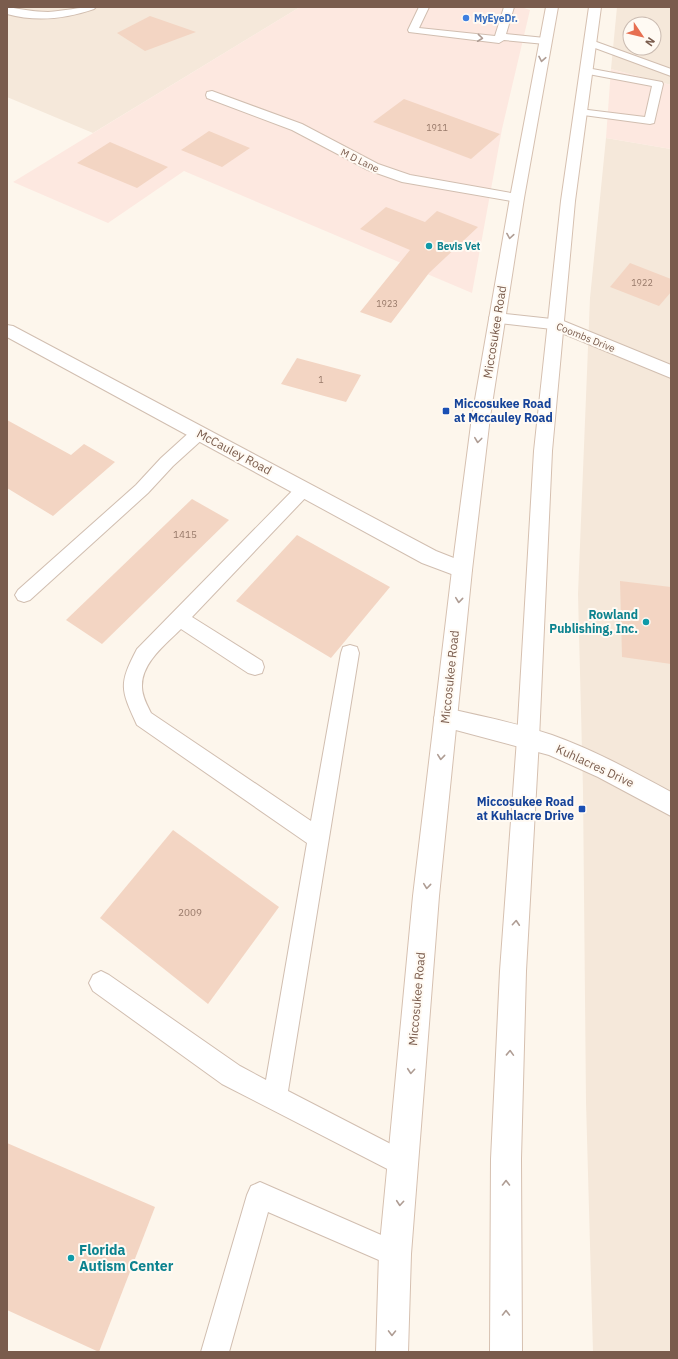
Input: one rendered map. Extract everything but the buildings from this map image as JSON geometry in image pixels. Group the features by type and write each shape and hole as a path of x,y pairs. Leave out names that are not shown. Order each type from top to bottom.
{"street":[{"path":"7,10 31,15 59,14 79,11 90,7"},
{"name":"Miccosukee Road","path":"392,1352 395,1254 426,896 462,570 481,417 516,198 552,7"},
{"path":"506,1352 506,1159 513,971 528,739 543,451 568,201 580,112 592,43 595,7"},
{"name":"M D Lane","path":"212,95 297,127 373,167 407,179 516,198"},
{"name":"Coombs Drive","path":"497,318 555,324 671,372"},
{"name":"McCauley Road","path":"7,330 429,557 462,570"},
{"name":"Kuhlacres Drive","path":"445,718 528,739 570,753 628,780 671,806"}],"lane":[{"path":"424,7 413,30 453,38 499,40 509,7"},
{"path":"500,36 545,42"},
{"path":"592,43 671,73"},
{"path":"580,112 650,121 658,84 587,71"},
{"path":"24,595 142,489 167,462 198,433"},
{"path":"303,490 144,655 133,674 131,692 144,719 319,839"},
{"path":"180,618 256,667"},
{"path":"275,1098 350,653"},
{"path":"101,983 231,1075 403,1164"},
{"path":"216,1352 260,1195 395,1254"}],"shaded area":[{"path":"7,7 300,7 93,133 7,97"},
{"path":"300,7 521,7 530,10 502,129 472,293 184,171 108,223 13,182"},
{"path":"617,7 671,7 671,85 611,69"},
{"path":"611,69 671,85 671,149 606,138"},
{"path":"606,138 671,149 671,1352 593,1352 586,1102 583,790 578,594 590,298"}],"place":[{"name":"MyEyeDr.","path":"466,18"},
{"name":"Bevis Vet","path":"429,246"},
{"name":"Miccosukee Road at Mccauley Road","path":"446,411"},
{"name":"Rowland Publishing, Inc.","path":"646,622"},
{"name":"Miccosukee Road at Kuhlacre Drive","path":"582,809"},
{"name":"Florida Autism Center","path":"71,1258"}]}
